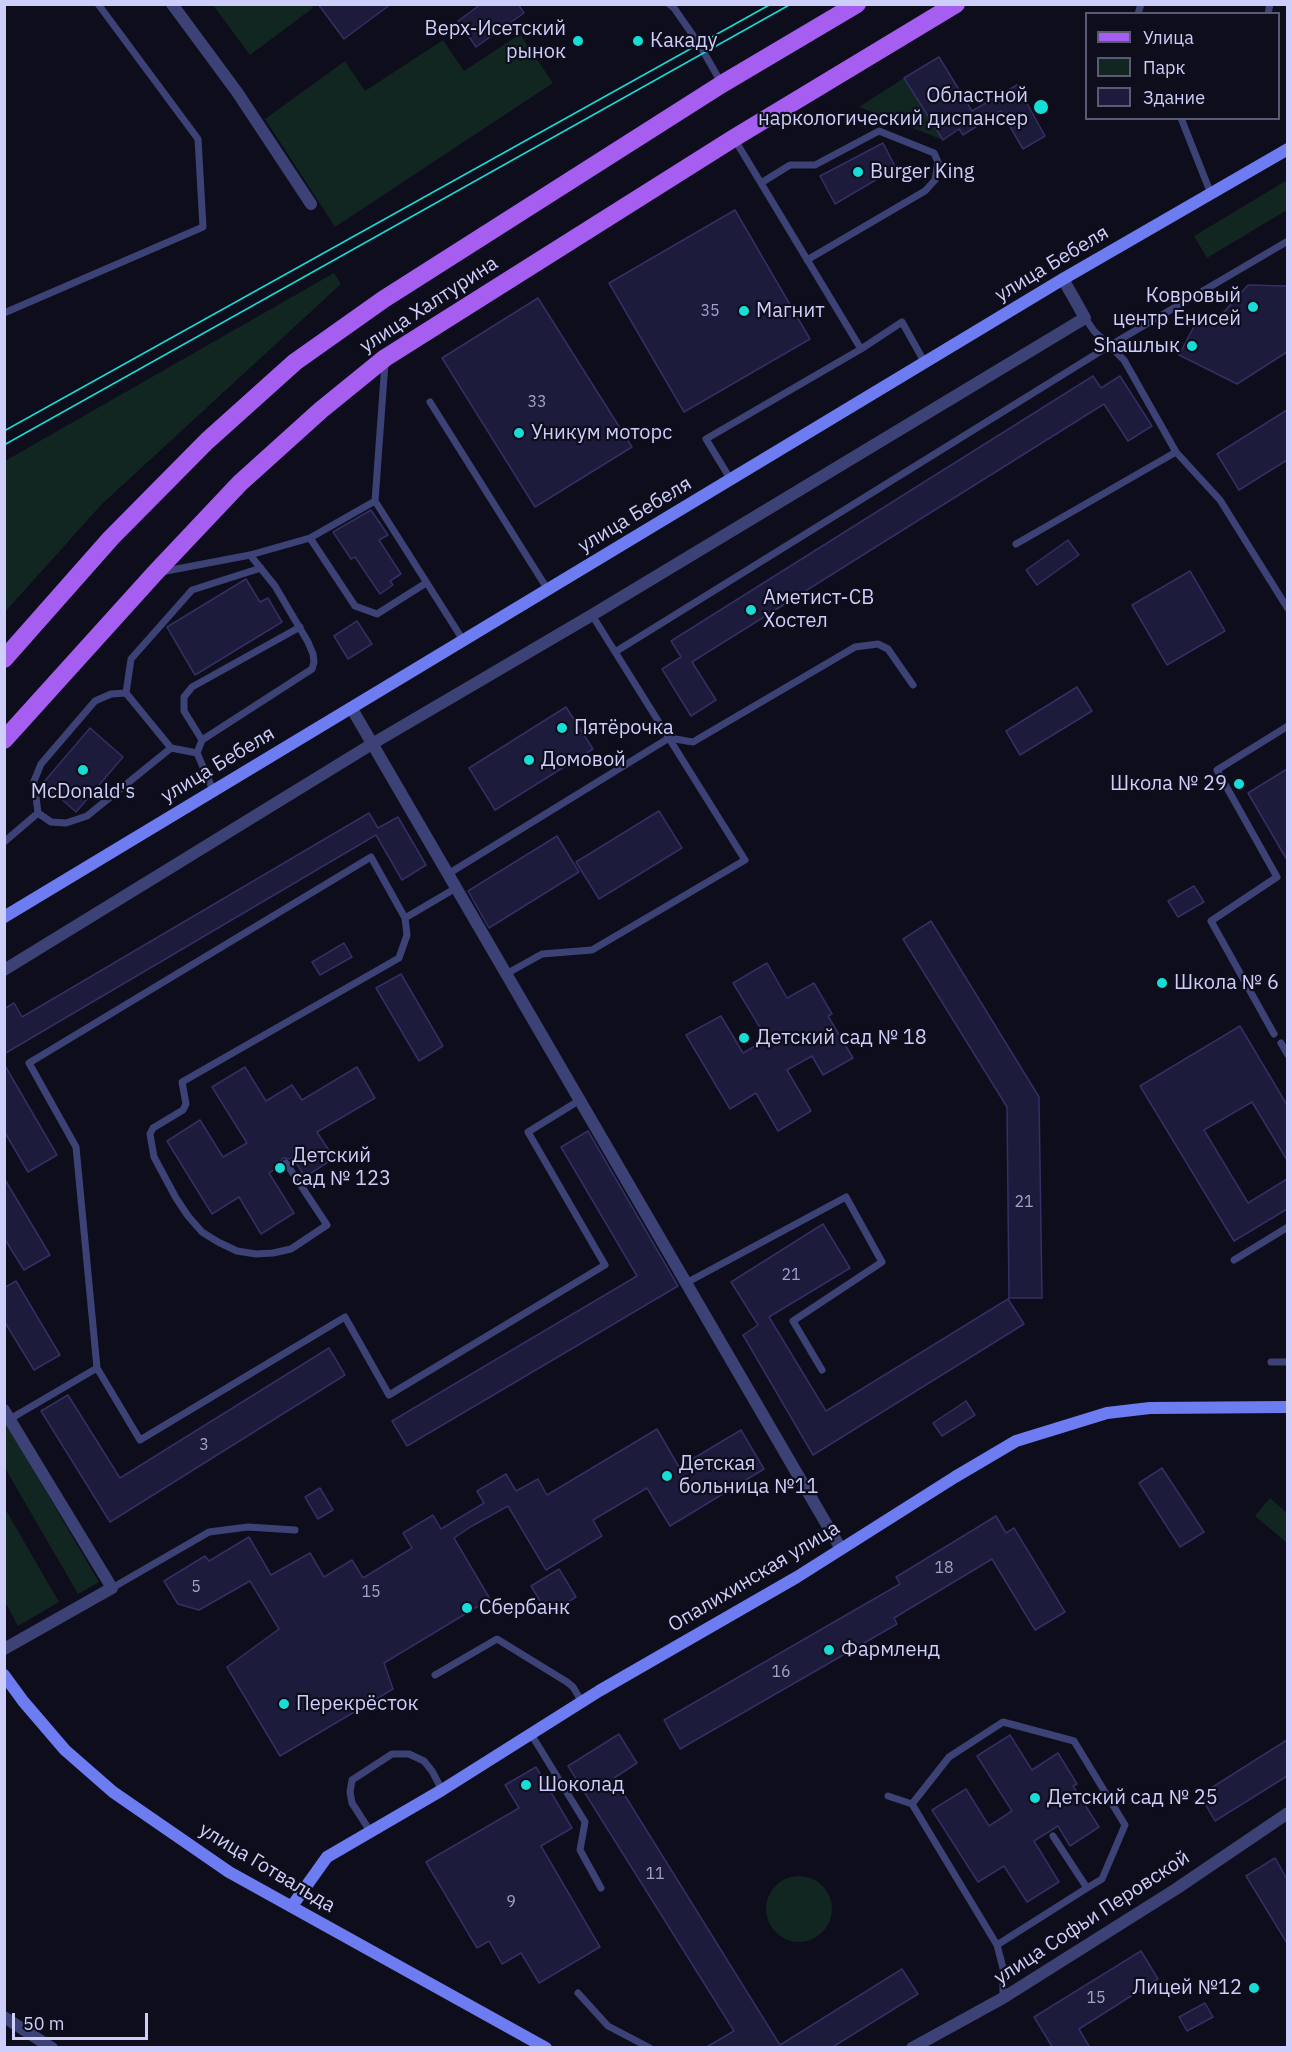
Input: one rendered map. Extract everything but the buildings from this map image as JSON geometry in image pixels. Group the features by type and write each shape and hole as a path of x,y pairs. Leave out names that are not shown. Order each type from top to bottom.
{"main road":[{"name":"улица Халтурина","path":"4,659 111,538 207,441 295,362 384,299 722,84 857,4"},
{"name":"улица Халтурина","path":"4,740 240,483 321,410 385,358 734,138 956,4"},
{"name":"улица Бебеля","path":"4,917 1063,279 1287,149"},
{"name":"Опалихинская улица","path":"292,1906 327,1857 442,1790 582,1702 782,1586 955,1476 1016,1441 1107,1413 1150,1407 1287,1407"},
{"name":"улица Готвальда","path":"4,1675 22,1701 65,1750 113,1792 229,1872 546,2048"}],"street":[{"path":"172,4 237,92 311,204"},
{"path":"4,970 372,744 592,615 1085,318 1063,279"},
{"path":"352,709 841,1549"},
{"path":"4,1649 112,1588 7,1414"},
{"name":"улица Софьи Перовской","path":"912,2048 1003,1998 1176,1889 1287,1813"},
{"path":"4,2018 52,2048"}],"lane":[{"path":"4,313 203,227 198,139 99,4"},
{"path":"672,6 722,84"},
{"path":"1181,120 1211,194"},
{"path":"761,183 790,165 815,165 879,131 934,153 938,162 935,180 925,191 807,260"},
{"path":"734,138 861,349"},
{"path":"615,652 1109,346 1287,241"},
{"path":"1085,318 1094,331 1124,360 1176,452 1220,500 1287,609"},
{"path":"731,480 706,439 861,349 902,322 925,363"},
{"path":"385,358 375,501 463,640"},
{"path":"430,402 548,590"},
{"path":"1016,544 1176,452"},
{"path":"155,573 250,555 310,538 375,501"},
{"path":"310,538 355,606 377,614 426,583"},
{"path":"213,790 197,753 202,740 312,669 313,654 300,627 275,585 250,555"},
{"path":"197,753 171,748 126,693 130,659 192,590 261,568"},
{"path":"506,974 542,954 592,950 745,860 592,615"},
{"path":"202,740 184,711 184,697 192,687 300,627"},
{"path":"448,874 669,738 693,742 855,647 878,644 888,649 913,686"},
{"path":"126,693 111,694 95,701 41,764 34,781 38,813 51,822 66,823 87,816 171,748"},
{"path":"1274,1034 1211,921 1277,877 1217,770 1287,726"},
{"path":"4,842 38,813"},
{"path":"286,1163 327,1225 291,1249 256,1254 237,1251 202,1232 188,1216 154,1157 150,1134 153,1128 183,1110 186,1104 182,1082 399,958 407,935 405,918 371,857 28,1063 76,1147 97,1368 140,1440 345,1317 389,1395 605,1265 528,1132 580,1100"},
{"path":"405,918 456,888"},
{"path":"1281,1043 1287,1055"},
{"path":"686,1283 846,1197 882,1262 793,1321 822,1370"},
{"path":"1234,1260 1287,1227"},
{"path":"1271,1362 1287,1362"},
{"path":"7,1414 97,1368"},
{"path":"112,1588 209,1532 248,1527 295,1530"},
{"path":"435,1675 497,1639 567,1682 582,1702"},
{"path":"912,1804 949,1757 1003,1722 1074,1742 1125,1825 1102,1879 997,1945"},
{"path":"531,1734 585,1822 580,1850 601,1888"},
{"path":"370,1831 352,1803 350,1792 352,1780 392,1754 409,1754 424,1761 442,1790"},
{"path":"888,1796 912,1804 997,1945 1003,1968 1003,1998"},
{"path":"1053,1836 1087,1888"},
{"path":"578,1994 608,2026 650,2048"}],"green space":[{"path":"311,4 313,8 250,55 213,5"},
{"path":"520,34 553,83 335,227 265,119 345,61 365,91 443,40 464,71"},
{"path":"904,78 943,140 859,107"},
{"path":"1287,180 1287,210 1207,258 1194,236"},
{"path":"334,273 341,284 101,505 5,612 5,461"},
{"path":"4,1420 99,1582 78,1594 5,1468"},
{"path":"1270,1498 1287,1513 1287,1543 1255,1516"},
{"path":"4,1507 59,1602 18,1626 5,1602"},
{"path":"799,1876 811,1879 822,1886 829,1897 832,1909 829,1921 822,1932 811,1939 799,1942 787,1939 776,1932 769,1921 766,1909 769,1897 776,1886 787,1879"}],"tram line":[{"path":"4,431 771,4"},
{"path":"4,445 791,4"}],"place":[{"name":"Верх-Исетский рынок","path":"578,41"},
{"name":"Какаду","path":"638,41"},
{"name":"Областной наркологический диспансер","path":"1041,107"},
{"name":"Burger King","path":"858,172"},
{"name":"Ковровый центр Енисей","path":"1253,307"},
{"name":"Магнит","path":"744,311"},
{"name":"Shашлык","path":"1192,346"},
{"name":"Уникум моторс","path":"519,433"},
{"name":"Аметист-СВ Хостел","path":"751,610"},
{"name":"Пятёрочка","path":"562,728"},
{"name":"Домовой","path":"529,760"},
{"name":"McDonald's","path":"83,770"},
{"name":"Школа № 29","path":"1239,784"},
{"name":"Школа № 6","path":"1162,983"},
{"name":"Детский сад № 18","path":"744,1038"},
{"name":"Детский сад № 123","path":"280,1168"},
{"name":"Детская больница №11","path":"667,1476"},
{"name":"Сбербанк","path":"467,1608"},
{"name":"Фармленд","path":"829,1650"},
{"name":"Перекрёсток","path":"284,1704"},
{"name":"Шоколад","path":"526,1785"},
{"name":"Детский сад № 25","path":"1035,1798"},
{"name":"Лицей №12","path":"1254,1988"}]}
